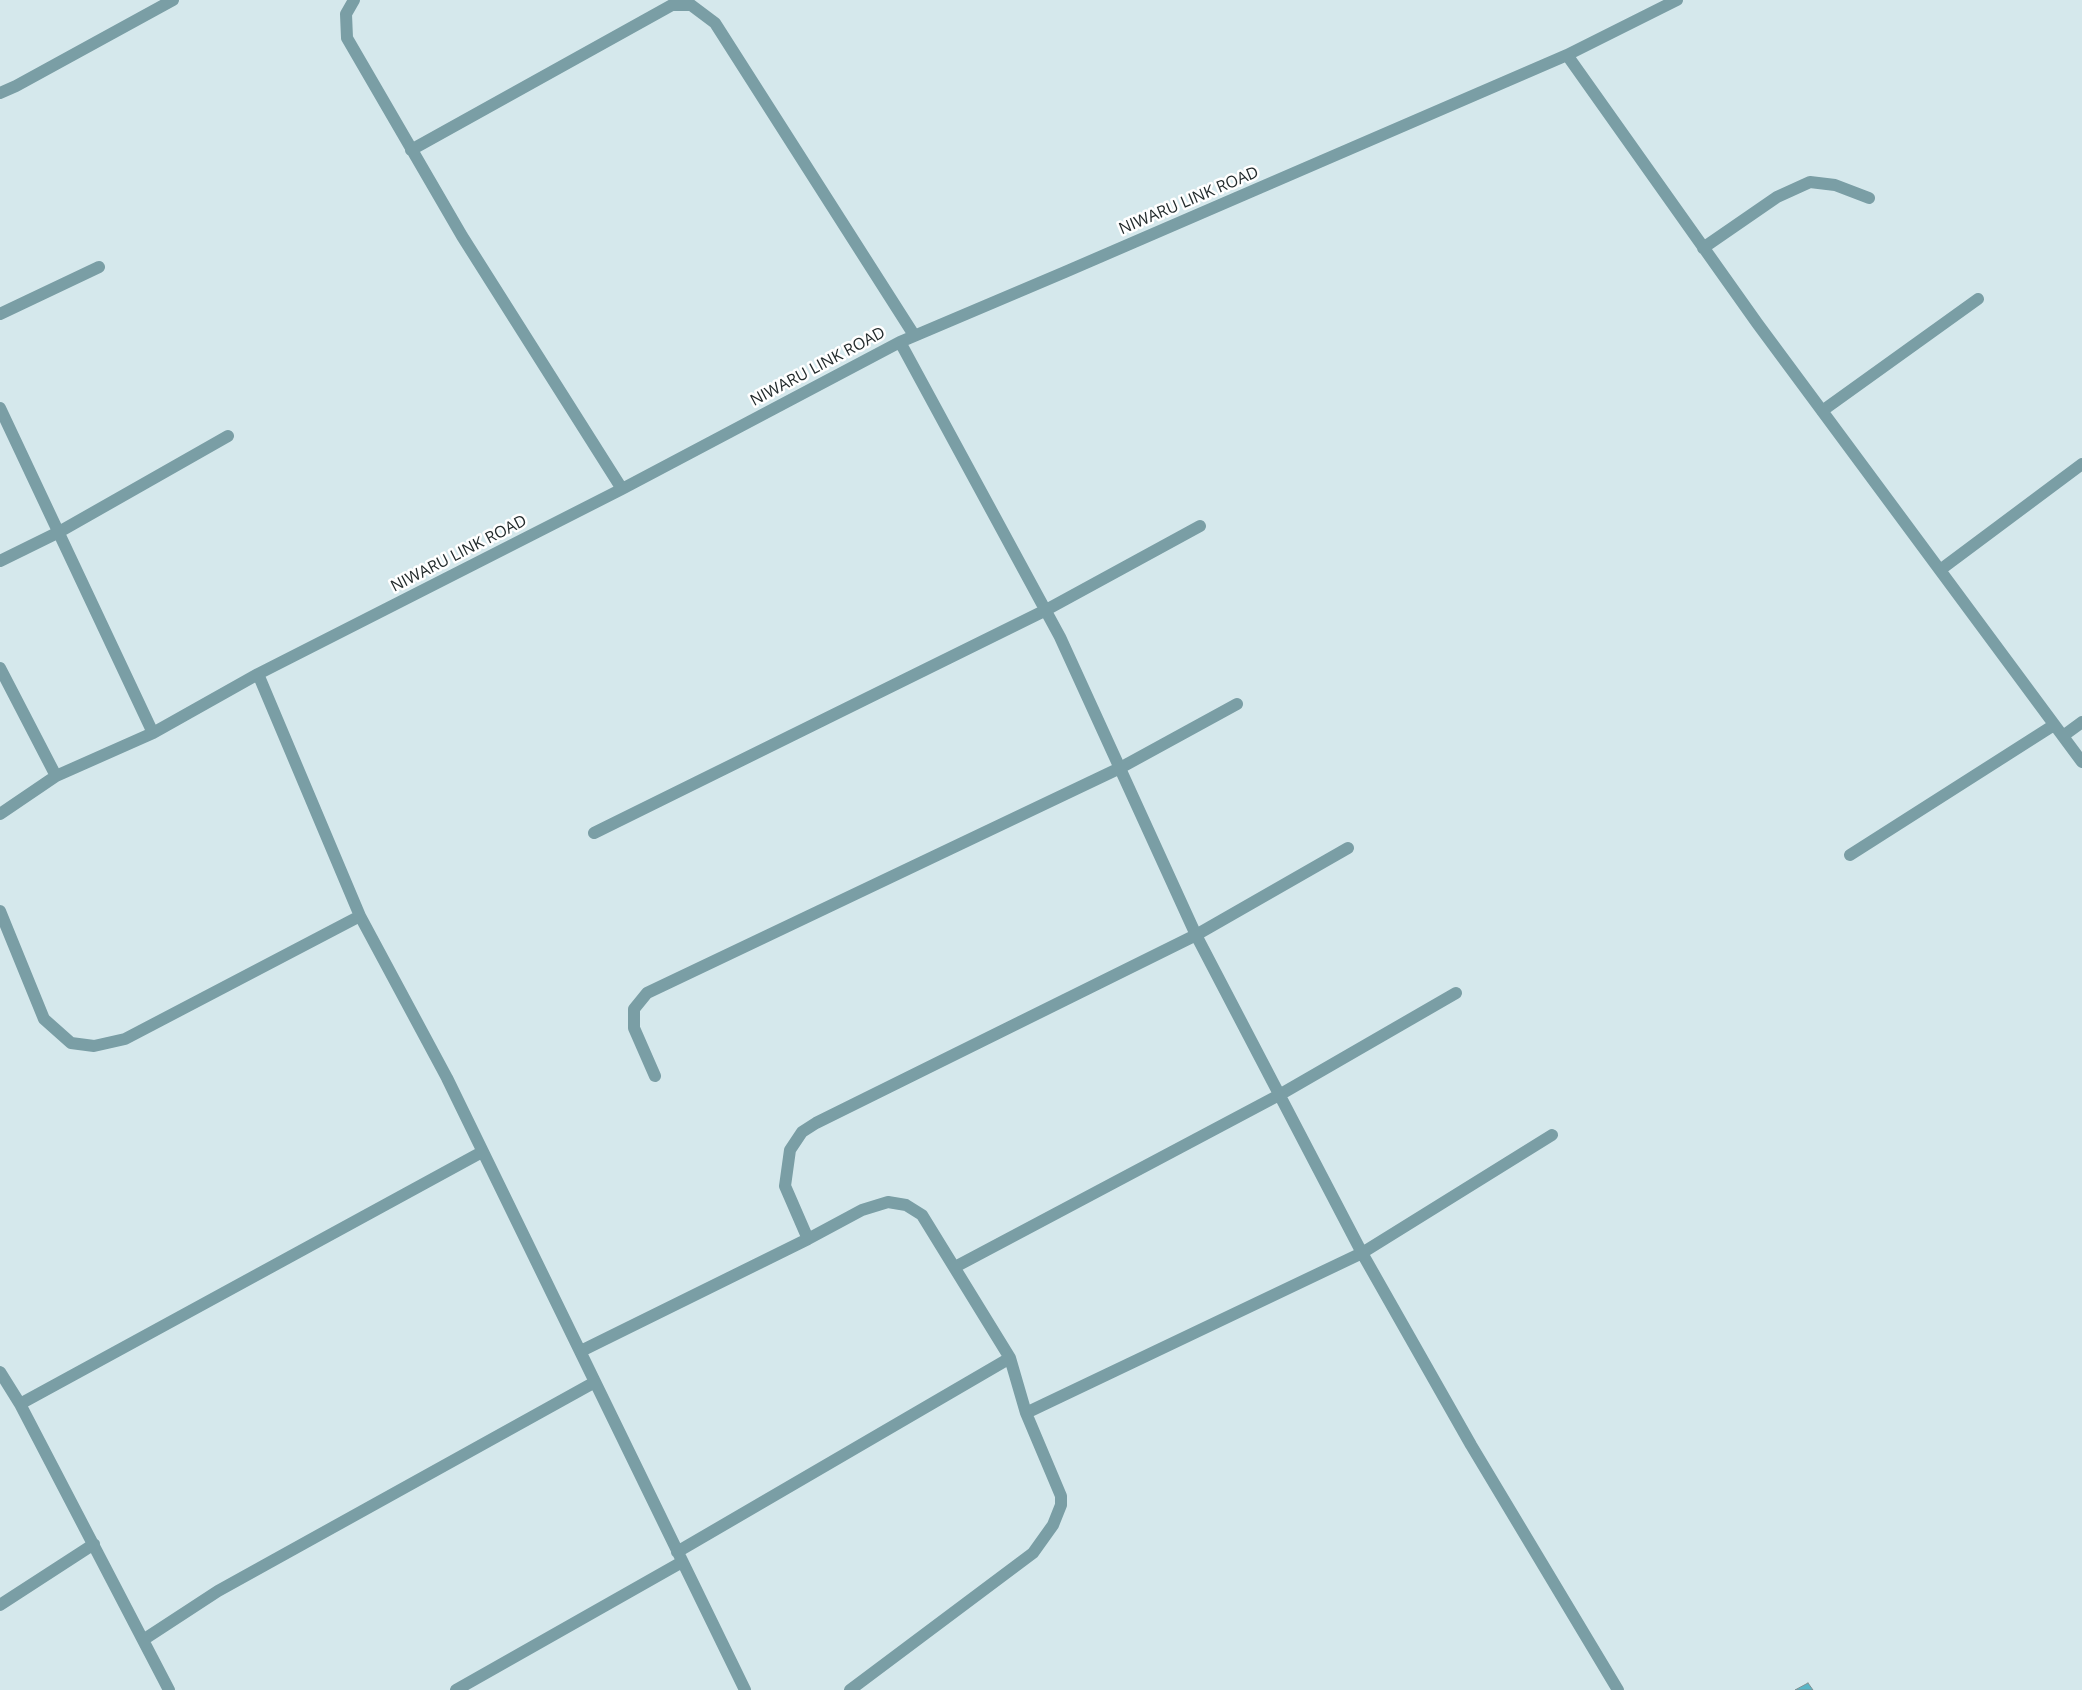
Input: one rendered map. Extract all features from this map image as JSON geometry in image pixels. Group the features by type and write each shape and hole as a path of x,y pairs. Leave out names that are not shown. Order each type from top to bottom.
{"street":[{"path":"0,93 173,0"},
{"path":"354,0 346,14 347,38 468,244 622,489"},
{"name":"NIWARU LINK ROAD","path":"0,814 56,776 153,733 258,674 622,489 914,335 1567,55 1678,0"},
{"path":"412,150 672,5 691,5 714,23 914,335"},
{"path":"1567,55 1703,248 2082,762"},
{"path":"1703,248 1777,197 1810,182 1835,185 1869,198"},
{"path":"0,314 99,267"},
{"path":"1822,411 1978,299"},
{"path":"900,342 1060,637 1196,935 1281,1094 1362,1253 1471,1446 1618,1690"},
{"path":"0,408 153,733"},
{"path":"0,561 59,532 228,436"},
{"path":"1940,570 2082,464"},
{"path":"594,833 1046,610 1200,526"},
{"path":"0,668 56,776"},
{"path":"258,674 360,916 447,1078 745,1690"},
{"path":"656,1076 634,1028 634,1009 648,993 1120,768 1236,704"},
{"path":"2063,736 2082,722"},
{"path":"1850,855 2054,725"},
{"path":"808,1239 784,1186 790,1150 802,1132 816,1123 1196,935 1348,848"},
{"path":"0,911 44,1019 71,1043 94,1046 125,1039 360,916"},
{"path":"955,1268 1281,1094 1456,993"},
{"path":"1026,1413 1362,1253 1552,1135"},
{"path":"20,1404 482,1152"},
{"path":"581,1352 808,1239 862,1210 888,1202 906,1205 922,1215 1010,1358 1026,1413 1061,1496 1060,1505 1053,1525 1033,1553 850,1690"},
{"path":"456,1690 1010,1358"},
{"path":"0,1372 20,1404 169,1690"},
{"path":"143,1640 218,1591 595,1382"},
{"path":"0,1605 94,1544"}],"building":[{"path":"1808,1683 1813,1690 1795,1690"}]}
